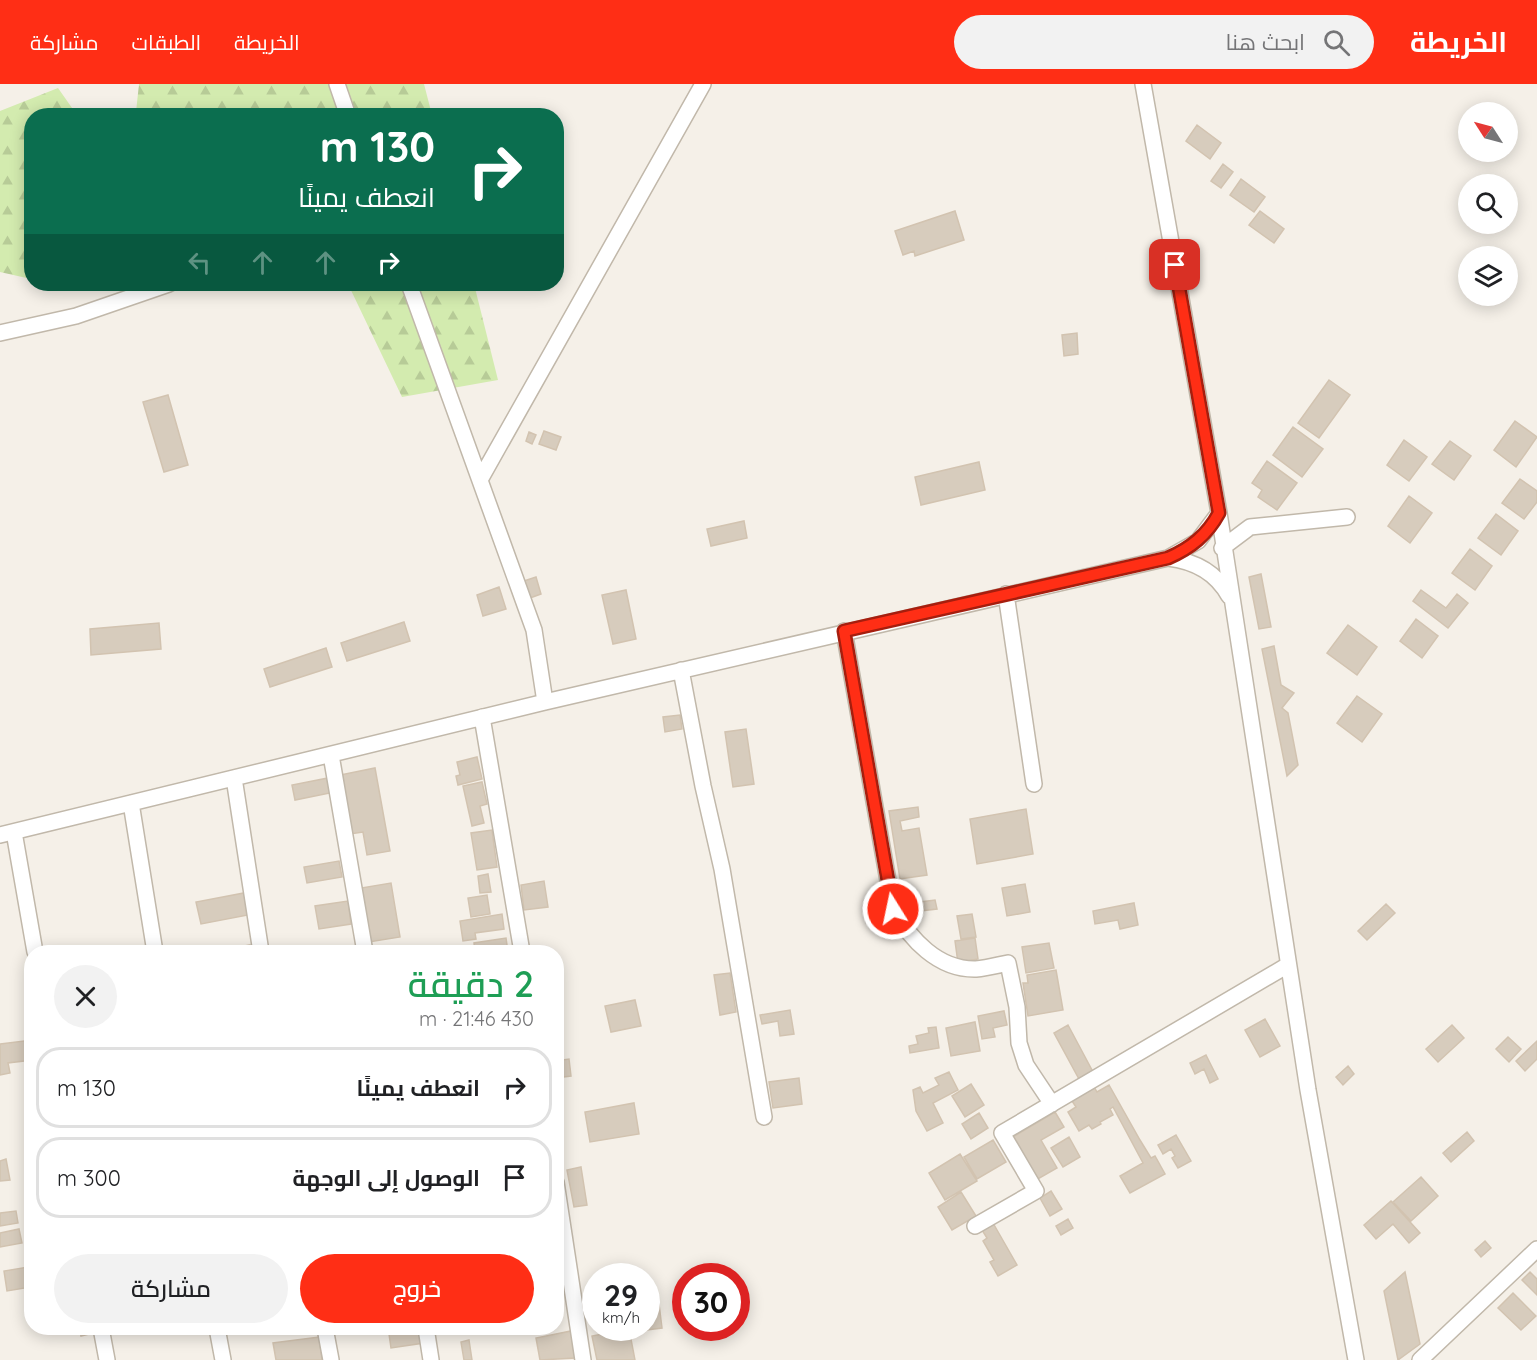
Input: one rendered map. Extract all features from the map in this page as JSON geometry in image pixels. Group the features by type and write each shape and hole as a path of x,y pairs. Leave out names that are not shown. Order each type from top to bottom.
{"street":[{"path":"337,84 345,108"},
{"path":"481,478 703,84"},
{"path":"1143,84 1219,513 1222,548 1288,965 1353,1358"},
{"path":"0,333 76,316 149,291"},
{"path":"412,291 534,630 545,702"},
{"path":"33,945 7,833 844,631 1168,558 1198,541 1219,513"},
{"path":"1222,548 1250,527 1347,517"},
{"path":"1168,558 1190,562 1210,573 1231,600"},
{"path":"1006,594 1034,784"},
{"path":"844,631 893,909 904,928 924,949 950,965 976,969 1008,963 1017,1007 1019,1043 1026,1065 1052,1104"},
{"path":"681,670 703,786 722,869 764,1117"},
{"path":"482,717 521,945"},
{"path":"331,755 364,945"},
{"path":"234,778 260,945"},
{"path":"130,803 154,945"},
{"path":"975,1226 1036,1191 1002,1133 1288,965"},
{"path":"564,1235 583,1360"},
{"path":"1420,1360 1537,1249"},
{"path":"102,1335 107,1360"},
{"path":"219,1335 223,1360"},
{"path":"326,1335 331,1360"},
{"path":"427,1335 431,1360"}],"green space":[{"path":"139,84 424,84 430,108 136,108"},
{"path":"58,88 72,108 24,108 24,277 0,272 0,111"},
{"path":"351,291 476,291 498,380 402,397"}],"building":[{"path":"1197,125 1221,143 1210,159 1186,141"},
{"path":"1223,164 1233,172 1221,188 1211,181"},
{"path":"1241,179 1265,197 1254,212 1230,195"},
{"path":"955,211 964,240 915,256 914,251 903,255 895,231"},
{"path":"1260,211 1284,229 1274,243 1249,225"},
{"path":"1077,333 1078,354 1064,356 1062,335"},
{"path":"1329,380 1350,395 1319,438 1298,423"},
{"path":"168,395 188,465 164,472 143,402"},
{"path":"1515,421 1537,437 1516,467 1494,450"},
{"path":"1293,427 1323,449 1302,477 1273,455"},
{"path":"544,431 561,437 556,450 539,444"},
{"path":"529,432 536,435 532,444 526,441"},
{"path":"1404,440 1427,457 1409,481 1387,465"},
{"path":"1450,441 1471,456 1454,480 1432,464"},
{"path":"1267,461 1297,483 1277,510 1258,497 1262,490 1252,483"},
{"path":"979,462 985,490 921,505 915,477"},
{"path":"1520,479 1537,491 1537,502 1524,519 1502,503"},
{"path":"1409,496 1432,513 1410,543 1388,526"},
{"path":"1496,514 1518,531 1501,555 1478,538"},
{"path":"744,521 747,538 711,546 707,529"},
{"path":"1470,549 1492,566 1475,590 1452,573"},
{"path":"1261,574 1271,627 1259,629 1249,577"},
{"path":"536,577 541,594 530,598 524,581"},
{"path":"499,587 506,609 483,616 477,595"},
{"path":"626,590 636,639 613,644 602,595"},
{"path":"1421,590 1446,608 1457,594 1468,603 1448,628 1413,601"},
{"path":"1416,619 1438,636 1422,658 1400,641"},
{"path":"404,622 410,641 347,661 341,643"},
{"path":"159,623 161,649 91,655 90,629"},
{"path":"1348,625 1377,647 1357,675 1327,653"},
{"path":"1274,646 1281,685 1294,693 1282,708 1288,713 1298,765 1287,776 1262,649"},
{"path":"326,648 332,667 270,687 264,669"},
{"path":"1357,696 1382,714 1362,742 1337,723"},
{"path":"680,715 682,729 665,732 663,717"},
{"path":"746,729 754,784 733,787 725,732"},
{"path":"477,757 482,779 458,785 456,776 460,775 457,762"},
{"path":"375,768 390,851 367,855 363,832 350,834 340,775"},
{"path":"328,778 330,793 295,800 292,785"},
{"path":"482,782 487,804 480,806 484,823 472,826 463,786"},
{"path":"918,807 919,817 900,821 902,831 919,828 927,875 900,879 889,811"},
{"path":"1026,809 1033,854 977,864 970,819"},
{"path":"492,830 497,867 477,870 471,833"},
{"path":"339,861 342,877 307,883 304,867"},
{"path":"488,874 491,892 480,893 478,876"},
{"path":"544,881 548,907 524,910 521,885"},
{"path":"391,883 400,937 369,942 361,888"},
{"path":"1025,884 1030,912 1007,916 1002,888"},
{"path":"244,893 248,915 201,924 196,902"},
{"path":"487,895 490,914 471,917 468,898"},
{"path":"935,900 937,909 921,911 920,902"},
{"path":"348,901 351,924 319,929 315,906"},
{"path":"1134,903 1138,925 1120,929 1118,920 1095,924 1093,911"},
{"path":"1386,904 1395,913 1367,940 1358,931"},
{"path":"502,914 504,929 475,933 476,939 463,941 460,921"},
{"path":"972,914 976,937 961,939 957,916"},
{"path":"506,938 507,945 474,945 474,943"},
{"path":"975,938 978,959 958,963 955,941"},
{"path":"1049,943 1054,968 1026,973 1022,947"},
{"path":"1056,970 1063,1010 1028,1016 1023,983 1028,983 1027,975"},
{"path":"730,973 736,1012 720,1015 714,975"},
{"path":"635,1000 641,1026 611,1032 605,1006"},
{"path":"790,1010 794,1034 780,1036 778,1021 762,1024 760,1015"},
{"path":"1004,1011 1007,1025 993,1028 995,1037 982,1039 978,1016"},
{"path":"1265,1019 1280,1046 1260,1057 1245,1030"},
{"path":"975,1022 980,1051 951,1056 946,1028"},
{"path":"1068,1025 1093,1072 1079,1079 1054,1033"},
{"path":"1452,1025 1464,1038 1438,1062 1426,1049"},
{"path":"936,1027 939,1048 910,1053 909,1046 918,1044 916,1036 929,1033 928,1028"},
{"path":"1508,1037 1521,1049 1509,1062 1496,1049"},
{"path":"24,1041 24,1061 8,1063 10,1073 0,1075 0,1044"},
{"path":"1537,1041 1537,1059 1525,1071 1516,1061"},
{"path":"1206,1055 1218,1079 1210,1083 1204,1069 1195,1074 1190,1063"},
{"path":"569,1059 571,1076 564,1077 564,1060"},
{"path":"1348,1066 1354,1074 1343,1085 1336,1077"},
{"path":"949,1072 958,1090 933,1103 943,1123 927,1131 916,1111 913,1090 920,1087 923,1093 939,1085 935,1078"},
{"path":"799,1078 802,1104 773,1108 769,1082"},
{"path":"971,1084 984,1105 965,1117 952,1096"},
{"path":"1093,1085 1097,1092 1109,1085 1151,1158 1155,1156 1165,1174 1130,1193 1120,1176 1143,1163 1113,1107 1110,1109 1113,1115 1100,1122 1101,1124 1092,1129 1089,1125 1079,1131 1068,1112 1076,1107 1072,1101"},
{"path":"634,1103 639,1134 590,1142 585,1112"},
{"path":"1055,1112 1064,1127 1041,1140 1057,1168 1036,1180 1011,1138"},
{"path":"979,1113 988,1128 971,1139 962,1124"},
{"path":"1467,1132 1474,1141 1451,1162 1443,1153"},
{"path":"1176,1135 1191,1161 1178,1168 1172,1158 1175,1156 1171,1149 1163,1154 1158,1145"},
{"path":"1069,1137 1080,1157 1063,1167 1051,1148"},
{"path":"993,1140 1006,1162 977,1179 964,1157"},
{"path":"960,1154 977,1181 945,1200 929,1173"},
{"path":"6,1159 10,1180 0,1181 0,1161"},
{"path":"581,1167 587,1205 574,1207 567,1170"},
{"path":"1421,1177 1438,1196 1411,1221 1393,1202"},
{"path":"1051,1191 1062,1209 1050,1216 1040,1198"},
{"path":"961,1192 976,1216 952,1230 938,1207"},
{"path":"1391,1201 1420,1233 1409,1243 1393,1224 1376,1239 1364,1225"},
{"path":"16,1211 18,1223 0,1226 0,1213"},
{"path":"1068,1219 1073,1228 1061,1235 1056,1226"},
{"path":"993,1223 1017,1265 998,1276 990,1262 994,1260 983,1241 987,1238 982,1230"},
{"path":"19,1229 22,1243 0,1247 0,1233"},
{"path":"1485,1241 1491,1248 1481,1257 1475,1250"},
{"path":"24,1268 24,1288 7,1291 4,1271"},
{"path":"1405,1272 1420,1344 1398,1360 1384,1291"},
{"path":"1530,1272 1537,1279 1537,1295 1522,1280"},
{"path":"1513,1293 1536,1316 1521,1330 1498,1308"},
{"path":"571,1331 575,1358 540,1360 536,1338 564,1335 564,1332"},
{"path":"389,1335 423,1335 424,1343 391,1348"},
{"path":"319,1337 322,1360 276,1360 273,1343"},
{"path":"469,1340 472,1360 464,1360 461,1342"},
{"path":"593,1341 631,1341 635,1360 597,1360"}],"route":[{"path":"893,909 844,631 1168,558 1189,548 1206,533 1219,513 1175,265"}]}
